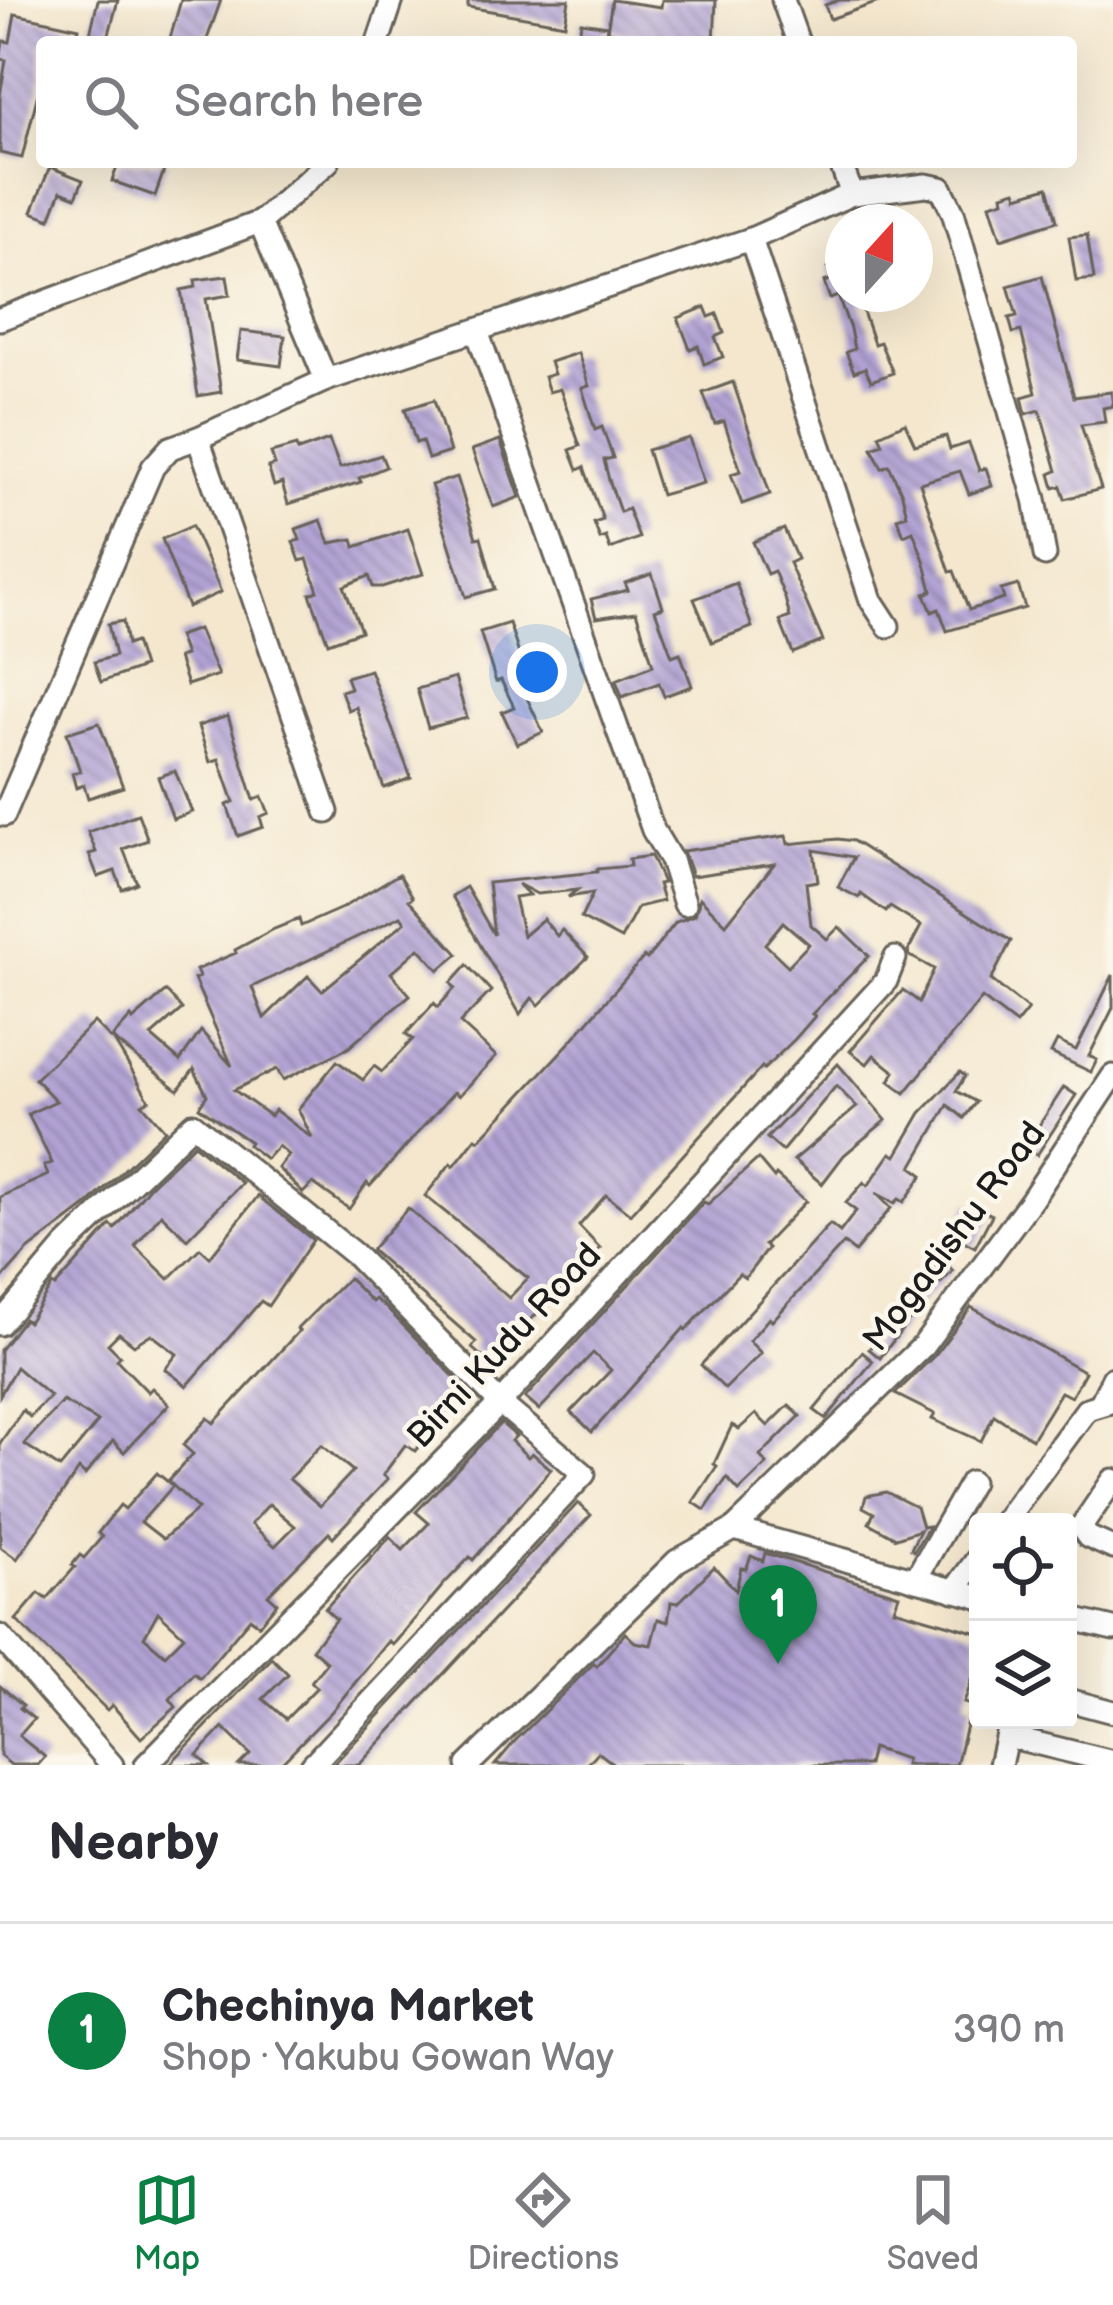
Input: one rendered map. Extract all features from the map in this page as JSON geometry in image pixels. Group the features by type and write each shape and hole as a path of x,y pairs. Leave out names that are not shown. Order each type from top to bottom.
{"street":[{"path":"380,36 392,0"},
{"path":"783,0 796,36"},
{"path":"0,320 260,222 321,168"},
{"path":"842,168 851,194"},
{"path":"4,815 153,467 170,448 326,380 751,239 851,194 926,184 941,188 953,212 1035,499 1045,555"},
{"path":"260,222 326,380"},
{"path":"751,239 871,600 888,626"},
{"path":"477,331 646,808 685,904"},
{"path":"198,438 327,812"},
{"name":"Birni Kudu Road","path":"146,1765 500,1403 886,981 895,958"},
{"name":"Mogadishu Road","path":"468,1765 676,1561 734,1529 923,1346 1032,1199 1113,1076"},
{"path":"0,1324 65,1247 194,1124 354,1254 500,1403 584,1474 312,1765"},
{"path":"1011,1513 1087,1409 1108,1401 1113,1378"},
{"path":"1113,1480 1081,1528 1088,1538 1113,1549"},
{"path":"915,1580 971,1483"},
{"path":"734,1529 969,1595"},
{"path":"954,1592 969,1571"},
{"path":"1077,1620 1113,1629"},
{"path":"0,1636 112,1765"},
{"path":"1077,1702 1113,1712"},
{"path":"1000,1765 1009,1729"},
{"path":"1012,1729 1113,1762"}],"building":[{"path":"98,0 118,0 109,36 90,34"},
{"path":"181,0 221,0 208,36 171,36"},
{"path":"468,0 569,0 565,24 468,7"},
{"path":"612,0 661,7 662,0 716,0 714,36 607,31"},
{"path":"839,0 879,2 830,19 825,5"},
{"path":"15,14 79,28 77,36 36,36 36,101 22,158 0,153 0,96 6,60 0,59 3,41 10,42"},
{"path":"581,22 607,26 605,36 579,36"},
{"path":"50,168 83,180 76,197 61,191 50,219 32,212"},
{"path":"117,168 165,168 155,196 112,181"},
{"path":"1048,187 1057,221 1001,239 990,204 1016,190 1018,196"},
{"path":"1087,235 1094,279 1076,281 1069,237"},
{"path":"227,276 230,295 206,299 221,392 198,396 181,290 196,287 195,280"},
{"path":"1042,276 1074,397 1111,392 1113,406 1103,408 1105,422 1081,425 1101,489 1065,499 1061,486 1054,488 1050,474 1057,471 1040,410 1026,414 1022,397 1036,393 1021,331 1013,333 1009,318 1017,316 1008,286"},
{"path":"705,307 709,317 717,314 724,333 715,337 723,357 704,364 698,346 690,349 678,318"},
{"path":"844,312 863,312 874,344 880,342 893,373 871,381 865,368 854,372 846,352 854,349"},
{"path":"241,331 285,336 281,366 237,360"},
{"path":"578,353 589,386 582,388 595,430 602,427 613,458 604,460 609,480 620,512 628,509 639,538 610,549 594,523 603,520 584,467 578,470 570,450 580,446 560,389 549,392 544,377 554,374 550,362"},
{"path":"733,382 770,494 742,504 731,474 741,471 724,421 715,424 703,393"},
{"path":"434,400 450,452 428,459 422,441 416,443 405,409"},
{"path":"905,423 915,445 946,436 950,449 969,443 979,470 986,468 992,486 969,494 960,471 920,483 950,572 954,571 969,610 1004,599 1001,590 1018,585 1025,608 947,631 939,609 932,612 925,594 932,591 925,563 913,531 904,535 897,518 907,515 902,494 889,465 882,468 872,448 883,444 879,435"},
{"path":"689,438 704,483 661,495 647,450"},
{"path":"329,440 340,468 381,455 386,467 359,478 361,482 288,504 282,483 274,486 268,467 275,465 271,453 296,446 298,451"},
{"path":"500,440 520,497 493,507 472,450"},
{"path":"457,477 495,589 466,597 431,485"},
{"path":"321,520 330,543 353,539 355,547 408,529 423,574 382,587 373,587 369,576 344,586 361,631 328,643 310,594 318,591 307,559 300,561 293,542 300,540 296,529"},
{"path":"192,526 221,592 188,607 162,539"},
{"path":"784,529 797,559 789,563 823,641 793,653 780,621 790,617 785,598 774,571 767,574 753,542"},
{"path":"652,574 663,607 655,610 672,656 680,653 692,686 664,696 659,683 622,697 616,680 653,665 647,645 636,612 596,618 591,599 628,590 625,583"},
{"path":"736,583 752,627 712,642 694,599"},
{"path":"123,621 127,645 135,642 143,667 101,682 94,662 115,656 108,624"},
{"path":"509,623 525,673 516,675 543,732 517,744 502,712 514,707 501,680 496,682 480,632"},
{"path":"198,629 218,675 187,685 178,658 185,655 178,636"},
{"path":"370,670 411,778 384,788 356,707 348,710 341,691 350,688 346,677"},
{"path":"455,678 467,718 428,728 417,689"},
{"path":"228,716 254,800 262,797 269,813 260,817 263,827 238,836 227,805 234,802 219,759 210,762 198,726"},
{"path":"99,723 123,787 88,798 84,785 76,788 72,773 80,771 67,733"},
{"path":"175,771 192,812 173,819 158,777"},
{"path":"138,814 148,840 123,849 137,883 122,889 115,871 98,877 89,854 96,852 88,832"},
{"path":"786,836 788,844 853,841 1011,941 991,980 1028,1009 1016,1024 982,998 905,1093 889,1081 895,1072 874,1055 867,1064 850,1051 903,990 919,1002 934,969 908,951 921,926 890,907 886,912 861,894 859,898 838,887 854,857 814,850 818,881 806,883 811,925 827,939 839,927 869,956 630,1214 606,1195 579,1226 600,1248 489,1363 472,1348 476,1342 371,1250 408,1208 509,1298 528,1278 425,1196 647,959 676,922 695,915 700,898 726,924 774,864 692,876 683,851","holes":["783,922 809,944 788,966 765,944"]},
{"path":"651,856 663,883 658,884 663,901 638,907 621,939 581,918 593,893 537,894 518,884 529,895 514,897 523,936 543,919 557,936 562,930 588,957 539,1005 532,998 520,1014 452,896 466,887 494,935 488,883 597,872 630,866 629,859"},
{"path":"399,874 413,897 409,900 458,954 439,970 419,948 391,973 410,995 348,1048 283,1080 277,1069 234,1090 270,1116 275,1110 312,1138 298,1109 337,1061 363,1080 374,1066 382,1072 413,1039 406,1034 455,988 451,983 467,965 491,991 460,1023 496,1056 459,1096 454,1092 370,1186 367,1183 349,1209 313,1183 303,1193 278,1168 288,1155 278,1146 266,1159 250,1142 199,1107 207,1095 194,1069 178,1090 113,1039 149,1100 142,1104 165,1130 86,1206 28,1250 0,1281 0,1197 48,1175 44,1166 52,1163 28,1114 56,1101 35,1079 94,1022 111,1039 166,991 182,1009 151,1036 180,1061 201,1031 232,1066 194,979 199,977 196,970 274,929 299,919 301,926","holes":["401,916 405,922 322,991 308,976 264,1018 252,987"]},
{"path":"1113,975 1113,1008 1089,1056 1097,1060 1091,1072 1051,1053 1057,1041 1076,1050"},
{"path":"838,1064 886,1120 844,1155 822,1184 794,1160 857,1107 836,1086 782,1151 767,1138"},
{"path":"960,1072 965,1076 956,1091 976,1102 964,1118 948,1105 912,1167 923,1175 904,1202 895,1203 876,1193 891,1208 855,1252 844,1243 772,1321 769,1318 749,1341 761,1353 725,1389 701,1365 830,1224 840,1232 856,1211 846,1203 864,1182 868,1186 891,1153 896,1156 921,1113"},
{"path":"1064,1087 1076,1095 1037,1155 1025,1147"},
{"path":"194,1144 242,1183 187,1239 161,1214 135,1246 169,1279 200,1248 210,1257 258,1196 313,1240 268,1306 261,1301 187,1386 165,1369 177,1354 151,1334 134,1345 119,1333 108,1344 148,1392 152,1388 169,1404 124,1452 113,1441 85,1475 79,1469 17,1559 0,1547 0,1443 23,1410 30,1417 50,1396 16,1367 0,1395 0,1350 24,1319 28,1322 52,1285 111,1225 115,1229 149,1187","holes":["63,1401 98,1422 60,1468 24,1444"]},
{"path":"758,1159 774,1178 776,1175 806,1201 764,1245 768,1248 745,1278 739,1274 684,1328 592,1432 571,1412 611,1370 593,1353 539,1410 525,1398 704,1202 708,1204"},
{"path":"969,1203 992,1215 975,1247 952,1235"},
{"path":"943,1260 953,1271 917,1306 907,1295"},
{"path":"348,1278 372,1302 375,1299 385,1307 465,1388 415,1451 405,1445 383,1475 388,1479 268,1595 277,1603 259,1625 250,1618 200,1678 194,1673 170,1699 176,1707 141,1738 112,1705 107,1710 16,1620 39,1593 47,1599 80,1555 84,1558 102,1537 98,1533 120,1505 125,1509 157,1473 173,1486 141,1522 163,1539 198,1509 168,1481 193,1454 183,1445 208,1418 214,1423","holes":["321,1445 353,1471 320,1506 289,1479","269,1504 295,1526 275,1546 251,1524","158,1612 184,1636 165,1655 144,1637"]},
{"path":"905,1303 916,1311 880,1358 869,1349"},
{"path":"971,1307 1085,1372 1071,1397 1061,1392 1032,1439 994,1415 981,1441 932,1419 935,1414 895,1394 935,1355"},
{"path":"862,1352 873,1361 826,1419 814,1410"},
{"path":"789,1405 800,1416 760,1456 767,1464 739,1491 727,1478 705,1510 693,1502 717,1466 732,1425 739,1429 756,1414 768,1426"},
{"path":"501,1423 516,1436 511,1441 528,1457 532,1453 551,1469 393,1645 389,1641 332,1711 279,1765 239,1765 250,1754 223,1728 197,1755 208,1765 169,1765 272,1658 288,1674 263,1699 286,1719 317,1687 311,1682 327,1662 312,1649 336,1619 325,1609 390,1537 403,1550 429,1523 416,1512"},
{"path":"886,1492 916,1507 922,1527 929,1526 914,1551 920,1530 896,1538 869,1523 874,1513 863,1507 866,1496"},
{"path":"578,1503 591,1515 359,1765 333,1765"},
{"path":"765,1553 899,1595 894,1609 969,1630 969,1689 964,1703 969,1704 969,1713 956,1765 905,1765 906,1759 872,1748 868,1765 615,1765 598,1752 587,1765 495,1765 625,1633 635,1642 651,1645 658,1619 668,1622 671,1602 678,1603 714,1567 736,1590 741,1568 746,1569 751,1556 763,1561"},
{"path":"0,1686 34,1719 19,1736 45,1757 38,1765 11,1765 0,1756"}],"place":[{"name":"Chechinya Market","path":"778,1664"}]}
